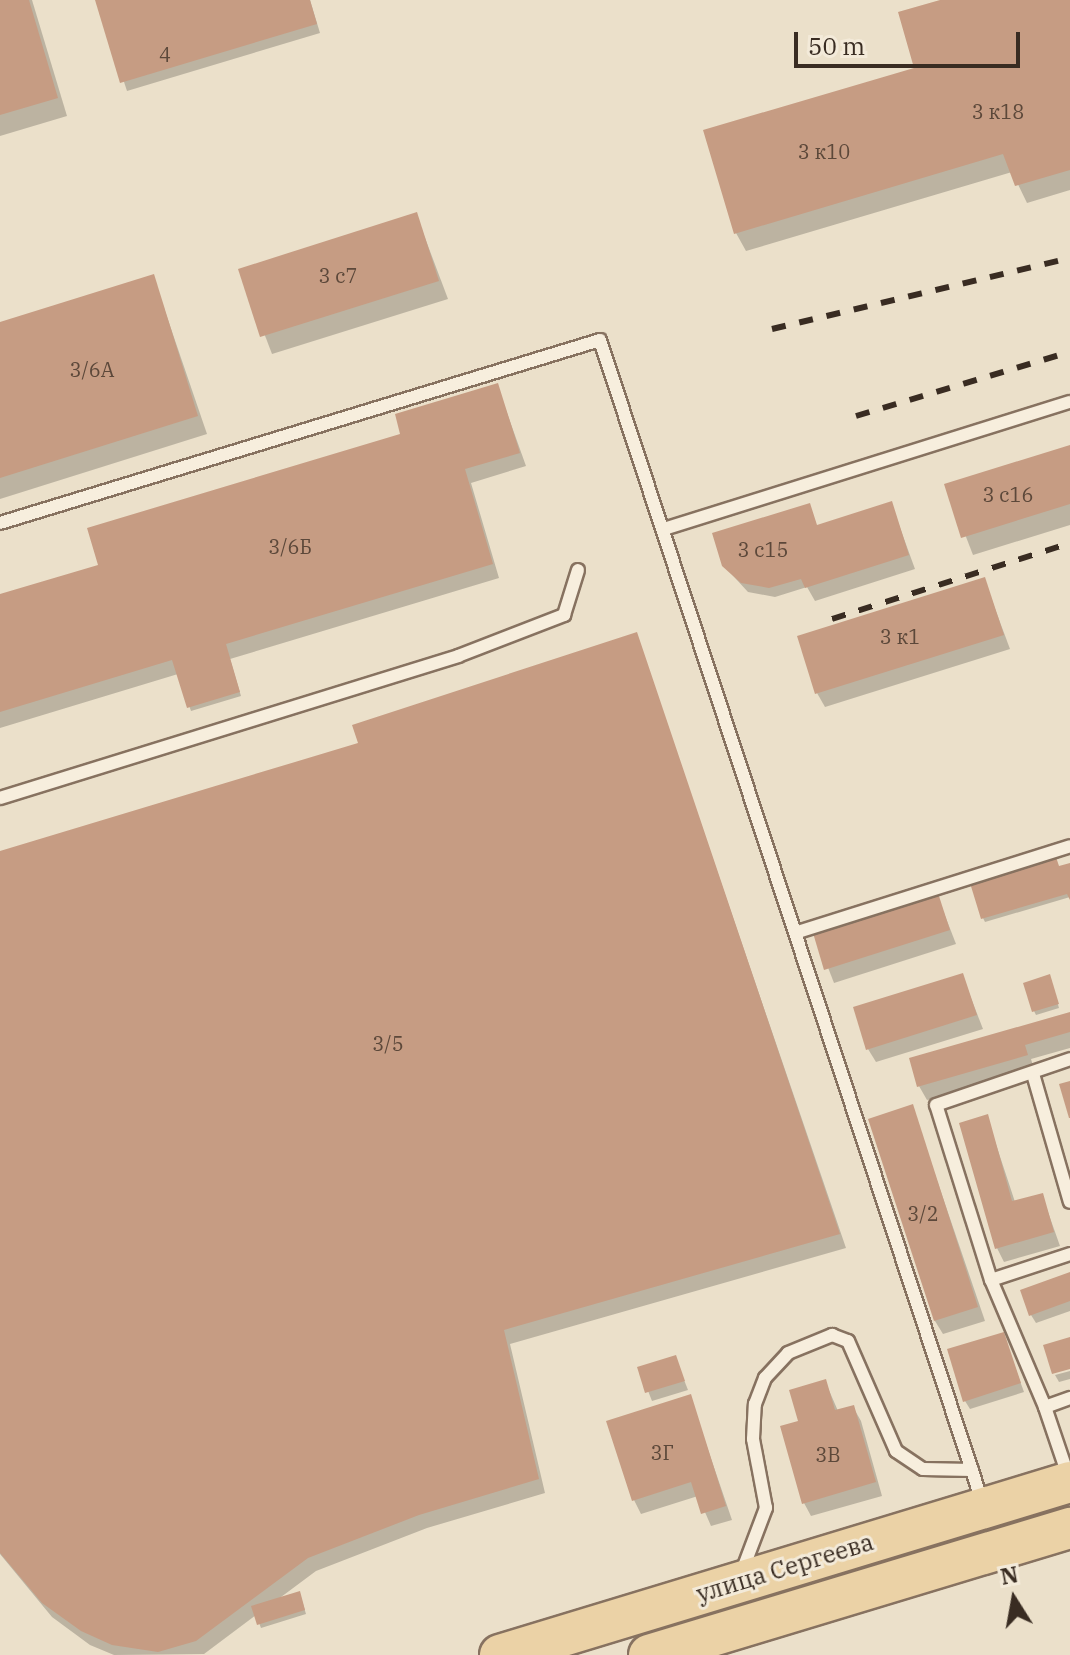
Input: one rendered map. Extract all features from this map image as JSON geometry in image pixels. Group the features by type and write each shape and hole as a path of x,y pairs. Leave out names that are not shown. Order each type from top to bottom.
{"main road":[{"name":"улица Сергеева","path":"500,1655 738,1582 978,1488 1070,1482"},
{"name":"улица Сергеева","path":"649,1655 1070,1528"}],"lane":[{"path":"0,523 600,340 798,932 978,1488"},
{"path":"664,529 1070,402"},
{"path":"0,798 458,656 564,615 578,570"},
{"path":"798,932 1070,846"},
{"path":"1070,1059 936,1105 991,1280 1045,1407 1070,1482"},
{"path":"1033,1074 1070,1202"},
{"path":"991,1280 1070,1254"},
{"path":"738,1582 766,1508 753,1439 755,1404 765,1378 788,1353 832,1335 848,1341 896,1451 923,1469 978,1488"},
{"path":"1045,1407 1070,1398"}],"building":[{"path":"0,0 29,0 58,98 0,115"},
{"path":"95,0 310,0 317,24 120,83"},
{"path":"940,0 1070,0 1070,170 1015,186 1003,154 734,234 703,130 914,68 898,12"},
{"path":"417,212 439,281 260,337 238,269"},
{"path":"154,274 198,416 0,478 0,322"},
{"path":"498,383 520,453 465,469 493,564 226,644 240,692 187,708 172,660 0,712 0,594 98,565 87,528 400,434 395,414"},
{"path":"1070,445 1070,504 961,538 944,484"},
{"path":"892,501 909,555 805,588 801,579 769,588 741,583 722,566 712,533 810,503 817,525"},
{"path":"985,577 1004,635 815,694 797,636"},
{"path":"637,632 840,1234 504,1330 539,1479 419,1515 308,1558 196,1641 158,1652 112,1645 81,1631 42,1603 0,1553 0,851 358,743 352,725"},
{"path":"1056,857 1059,866 1070,863 1070,900 1067,894 981,919 970,883"},
{"path":"938,893 950,930 824,970 813,933"},
{"path":"963,973 977,1015 866,1050 853,1007"},
{"path":"1050,974 1059,1004 1032,1012 1023,983"},
{"path":"1070,1012 1070,1032 1025,1045 1028,1055 917,1087 909,1058"},
{"path":"1070,1081 1070,1118 1069,1118 1059,1084"},
{"path":"913,1104 978,1307 934,1321 868,1119"},
{"path":"988,1114 1012,1201 1043,1193 1054,1232 995,1249 959,1123"},
{"path":"1070,1272 1070,1301 1029,1316 1020,1290"},
{"path":"1004,1332 1021,1383 963,1402 947,1349"},
{"path":"1070,1337 1070,1369 1052,1374 1043,1345"},
{"path":"676,1355 685,1381 645,1393 637,1367"},
{"path":"826,1379 835,1410 854,1405 876,1482 802,1504 780,1426 798,1421 789,1390"},
{"path":"691,1394 726,1506 701,1514 691,1482 632,1501 606,1421"},
{"path":"300,1591 305,1610 257,1625 251,1606"}],"railway":[{"path":"772,329 1070,258"},
{"path":"856,416 1070,352"},
{"path":"832,619 1070,543"}]}
